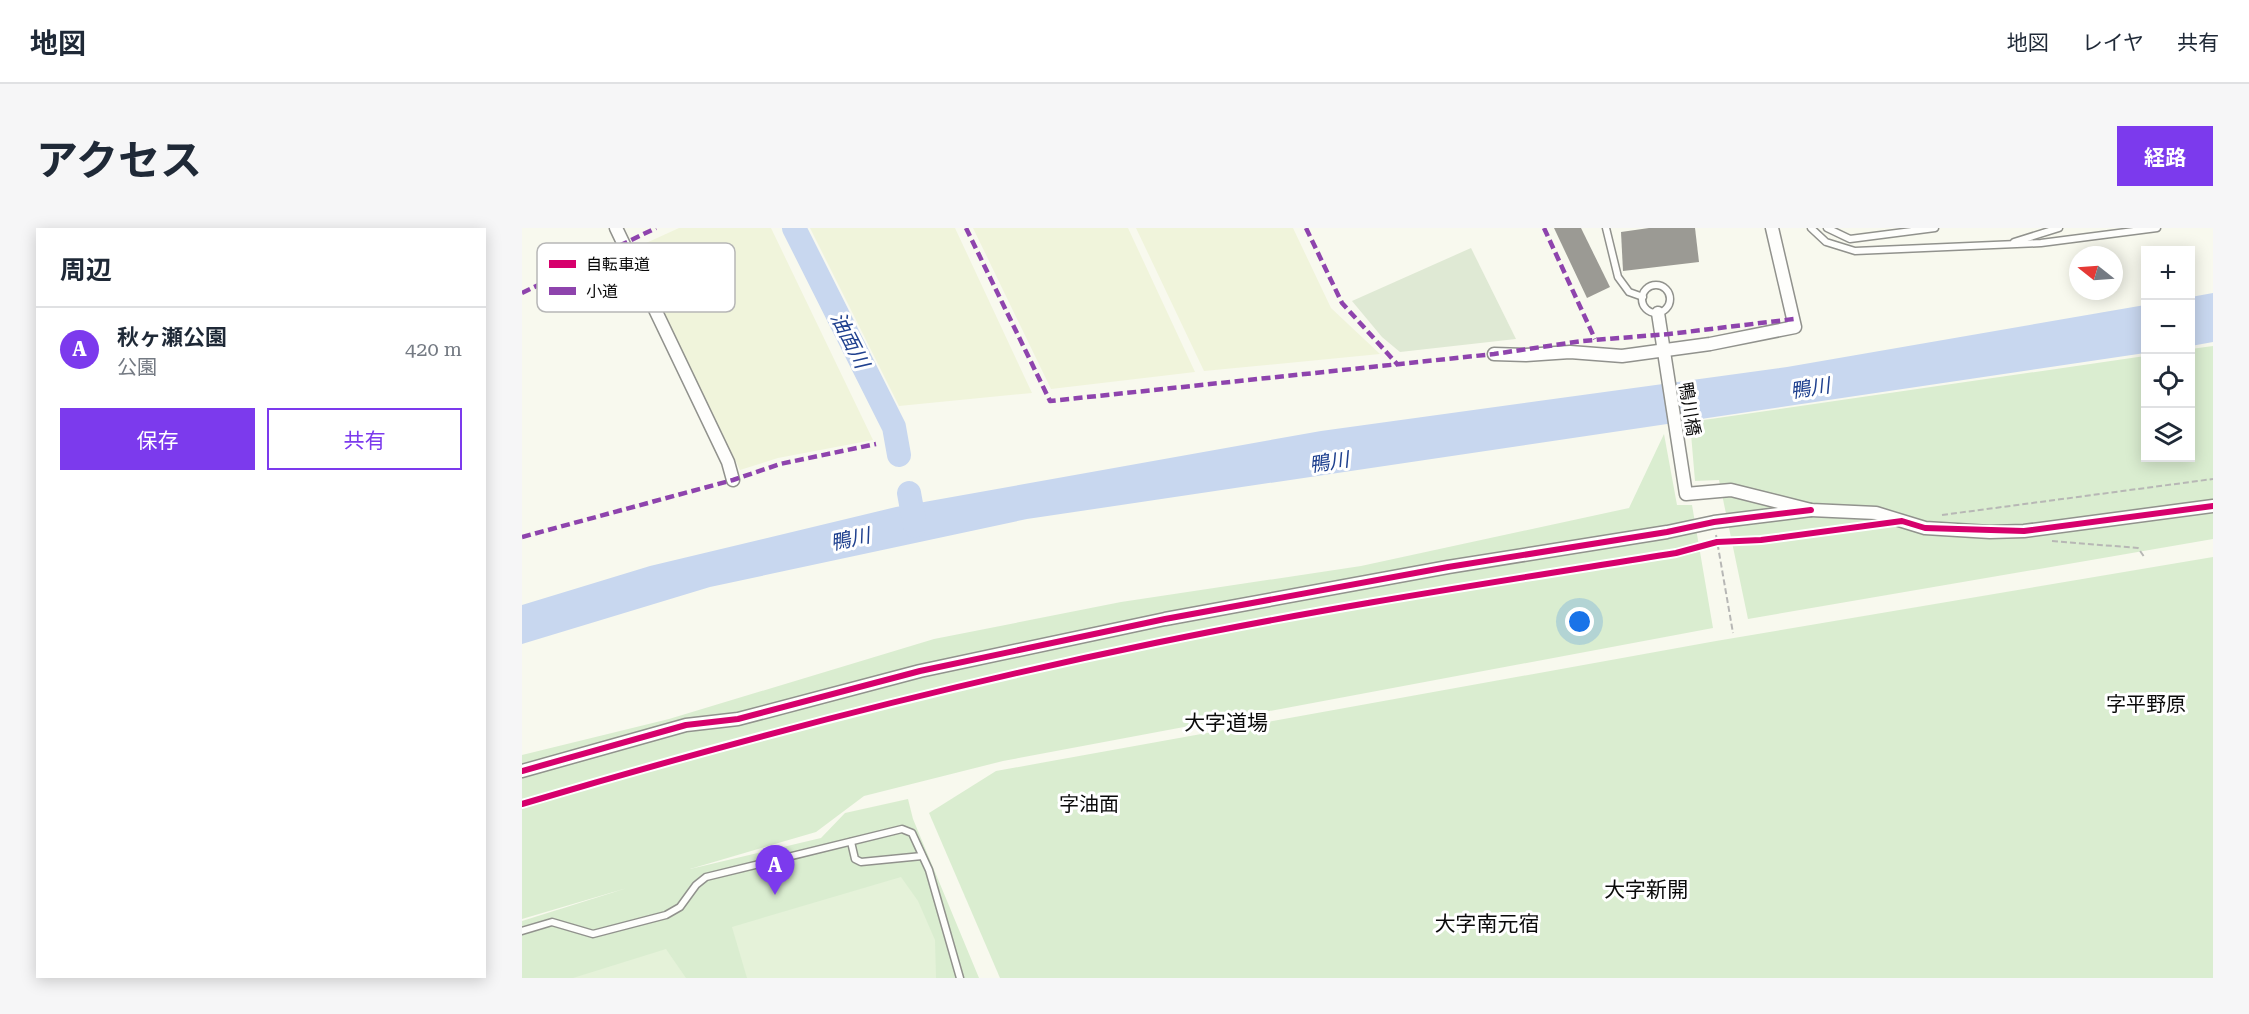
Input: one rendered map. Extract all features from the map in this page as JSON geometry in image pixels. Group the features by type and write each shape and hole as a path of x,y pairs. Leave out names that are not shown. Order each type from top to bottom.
{"street":[{"path":"616,228 623,243"},
{"path":"1494,354 1526,355 1570,352 1622,356 1710,344 1795,327 1772,228"},
{"path":"656,312 728,462 733,480"},
{"name":"鴨川橋","path":"1659,316 1686,494 1731,490 1811,510"},
{"path":"522,771 686,725 738,719 920,671 1165,619 1323,589 1667,532 1714,522 1811,510 1876,513 1925,528 1990,532 2024,531 2213,506"}],"lane":[{"path":"1606,228 1618,277 1629,292 1642,297"},
{"path":"1811,228 1826,242 1855,251 2041,243 2157,228"},
{"path":"1827,228 1850,239 1935,228"},
{"path":"2007,244 2060,228"},
{"path":"1654,286 1666,290 1670,299 1669,304 1659,316 1646,309 1642,297 1647,289 1654,286"},
{"path":"522,931 552,922 593,934 666,915 680,907 696,885 706,878 902,829 912,833 929,870 960,978"},
{"path":"851,842 855,859 861,862 922,856"}],"path":[{"path":"1937,516 2213,479"},
{"path":"1714,522 1733,633"},
{"path":"522,804 795,727 1047,666 1286,617 1676,553 1717,542 1761,540 1870,526"},
{"path":"2047,540 2138,548 2145,558"}],"green space":[{"path":"679,228 771,228 873,440 778,458 740,470 664,312 735,312 735,243 646,243"},
{"path":"810,228 955,228 1032,393 899,406"},
{"path":"973,228 1128,228 1195,372 1051,389"},
{"path":"1136,228 1293,228 1331,308 1380,354 1204,371"},
{"path":"1471,248 1516,339 1400,352 1382,337 1352,301"},
{"path":"2213,346 2213,539 1748,619 1719,480 1695,481 1690,422 2141,357 2141,462 2195,462 2195,348"},
{"path":"1664,434 1677,505 1692,505 1713,628 1003,761 864,796 816,832 690,869 821,838 845,813 908,799 913,819 979,978 522,978 522,921 627,888 522,919 522,755 669,719 934,639 1121,602 1361,566 1629,508"},
{"path":"2213,557 2213,978 1000,978 929,813 996,771 1716,641"},
{"path":"901,877 918,901 935,940 936,978 747,978 732,927"},
{"path":"666,949 686,978 573,978"}],"water":[{"path":"2213,293 2213,342 2195,345 2195,296"},
{"name":"鴨川","path":"2141,306 2141,354 1027,519 710,587 522,644 522,605 650,566 896,507 1321,431 1787,367"}],"building":[{"path":"1554,228 1581,228 1610,287 1587,298"},
{"path":"1649,228 1695,228 1699,262 1623,271 1621,232"}],"waterway":[{"name":"油面川","path":"794,228 894,427 899,455"},
{"name":"油面川","path":"909,493 915,526"}],"marked path":[{"path":"625,243 656,228"},
{"path":"966,228 1050,401 1494,354 1582,341 1669,334 1794,319"},
{"path":"1306,228 1342,303 1398,365"},
{"path":"1544,228 1595,339"},
{"path":"522,293 537,286"},
{"path":"522,537 733,480 780,464 876,444"}],"cycle path":[{"path":"522,804 758,737 995,678 1155,643 1350,606 1676,553 1717,542 1761,540 1902,521 1925,528 2024,531 2213,506"},
{"path":"522,771 686,725 738,719 920,671 1165,619 1448,567 1667,532 1714,522 1811,510"}],"place":[{"name":"秋ヶ瀬公園","path":"775,895"}],"district":[{"name":"字平野原","path":"2146,704"},
{"name":"大字道場","path":"1226,723"},
{"name":"字油面","path":"1089,804"},
{"name":"大字新開","path":"1646,890"},
{"name":"大字南元宿","path":"1487,924"}]}
